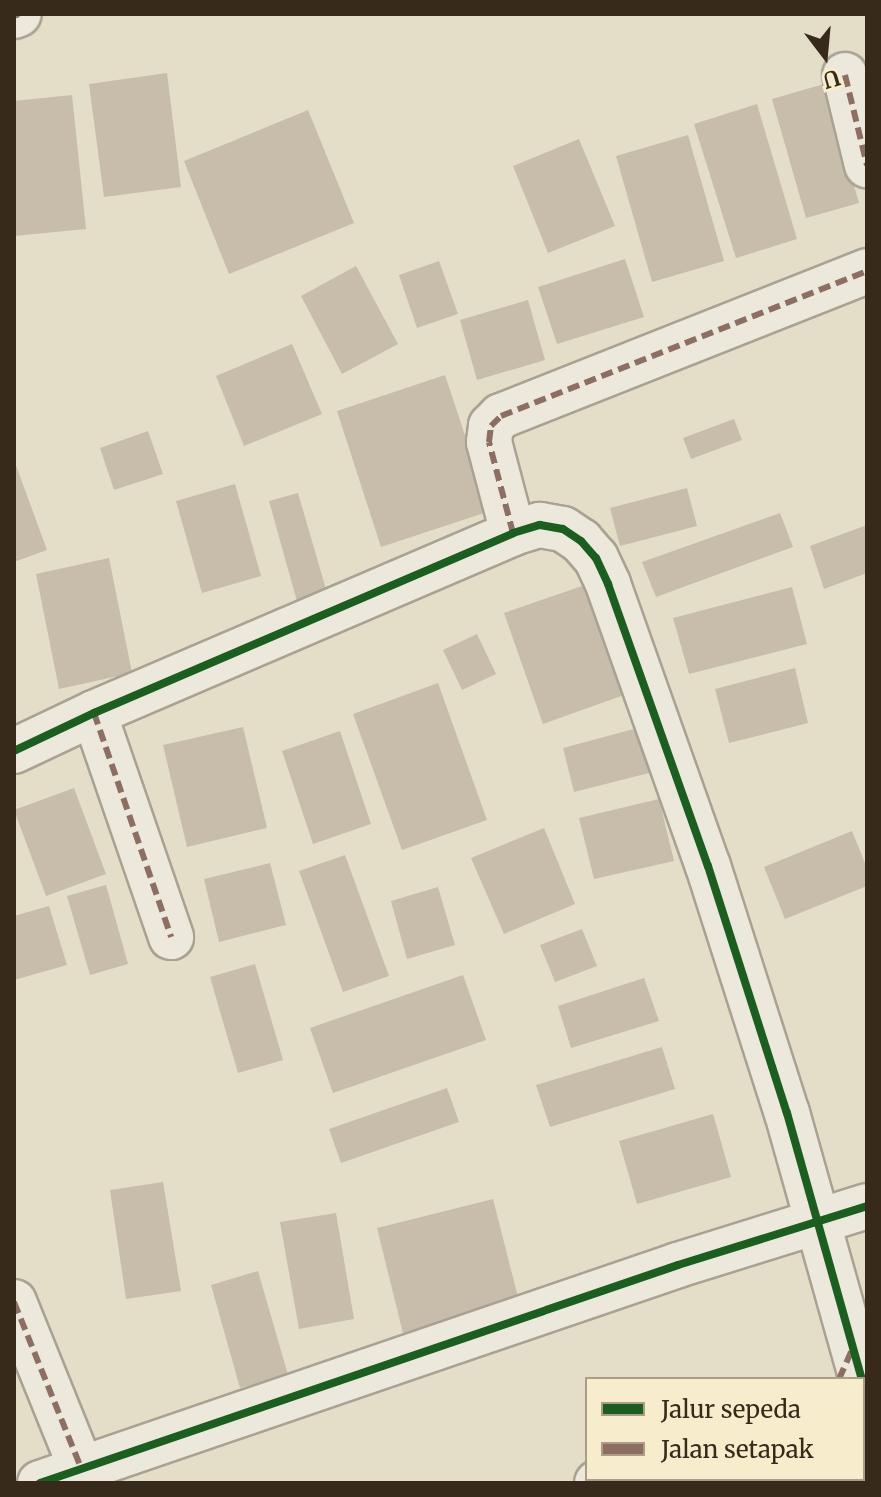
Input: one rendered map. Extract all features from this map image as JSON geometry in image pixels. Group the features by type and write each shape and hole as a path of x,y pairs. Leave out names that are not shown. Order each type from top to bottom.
{"street":[{"path":"845,75 867,165"},
{"path":"513,533 489,442 491,426 501,416 867,271"},
{"path":"14,751 94,713 513,533 540,525 563,529 581,541 596,558 608,584 708,866 818,1218 854,1372"},
{"path":"94,713 171,937"},
{"path":"40,1483 818,1218 867,1206"},
{"path":"14,1302 81,1468"}],"building":[{"path":"167,73 181,187 104,197 89,84"},
{"path":"824,84 859,203 806,218 772,99"},
{"path":"72,95 86,229 14,236 14,101"},
{"path":"757,104 797,239 736,258 694,124"},
{"path":"308,110 354,223 229,274 184,161"},
{"path":"688,135 724,261 652,282 616,156"},
{"path":"579,139 615,226 548,253 513,166"},
{"path":"625,259 644,317 557,344 538,287"},
{"path":"439,261 458,314 417,328 399,275"},
{"path":"356,266 398,344 342,374 301,296"},
{"path":"528,300 545,360 477,380 460,320"},
{"path":"292,344 322,414 244,446 216,376"},
{"path":"445,375 490,511 381,547 337,411"},
{"path":"734,419 742,440 691,459 683,438"},
{"path":"148,431 163,474 114,490 100,448"},
{"path":"14,460 47,550 14,562"},
{"path":"235,484 261,576 202,593 176,501"},
{"path":"687,488 697,526 620,546 610,508"},
{"path":"298,493 328,596 298,605 269,501"},
{"path":"780,513 793,547 656,597 642,562"},
{"path":"867,525 867,573 824,589 810,546"},
{"path":"109,558 132,673 59,689 36,574"},
{"path":"585,585 624,695 543,724 504,613"},
{"path":"792,587 807,644 689,674 673,618"},
{"path":"477,634 496,674 462,690 443,650"},
{"path":"795,668 808,723 729,743 715,689"},
{"path":"438,683 487,820 402,850 353,714"},
{"path":"645,726 657,771 574,792 563,748"},
{"path":"243,727 267,828 187,847 163,745"},
{"path":"340,731 371,824 313,844 282,751"},
{"path":"74,788 106,874 46,896 14,810"},
{"path":"659,799 674,861 594,879 579,818"},
{"path":"544,828 575,904 504,934 471,858"},
{"path":"852,831 867,868 867,886 785,919 764,867"},
{"path":"345,855 389,976 343,992 299,871"},
{"path":"270,863 286,925 219,942 204,879"},
{"path":"106,885 128,964 90,975 67,896"},
{"path":"438,887 455,945 407,959 391,901"},
{"path":"49,906 67,965 14,980 14,916"},
{"path":"582,929 597,966 555,982 540,945"},
{"path":"255,964 283,1060 238,1073 210,977"},
{"path":"463,975 486,1040 333,1093 310,1028"},
{"path":"644,978 659,1021 571,1048 558,1006"},
{"path":"662,1047 675,1089 550,1127 536,1085"},
{"path":"447,1088 459,1122 341,1163 329,1129"},
{"path":"713,1114 731,1177 637,1204 619,1141"},
{"path":"163,1182 181,1291 126,1299 110,1190"},
{"path":"493,1199 520,1305 403,1333 377,1228"},
{"path":"336,1213 354,1319 299,1329 280,1222"},
{"path":"258,1271 288,1375 240,1388 211,1285"}],"marked path":[{"path":"14,16 19,14"},
{"path":"845,75 867,165"},
{"path":"513,533 489,442 491,426 501,416 867,271"},
{"path":"94,713 171,937"},
{"path":"14,1302 81,1468"},
{"path":"840,1377 852,1350"},
{"path":"597,1483 603,1481"}],"cycle path":[{"path":"14,751 94,713 513,533 540,525 563,529 581,541 596,558 608,584 708,866 787,1113 861,1377"},
{"path":"40,1483 678,1265 867,1206"}]}
